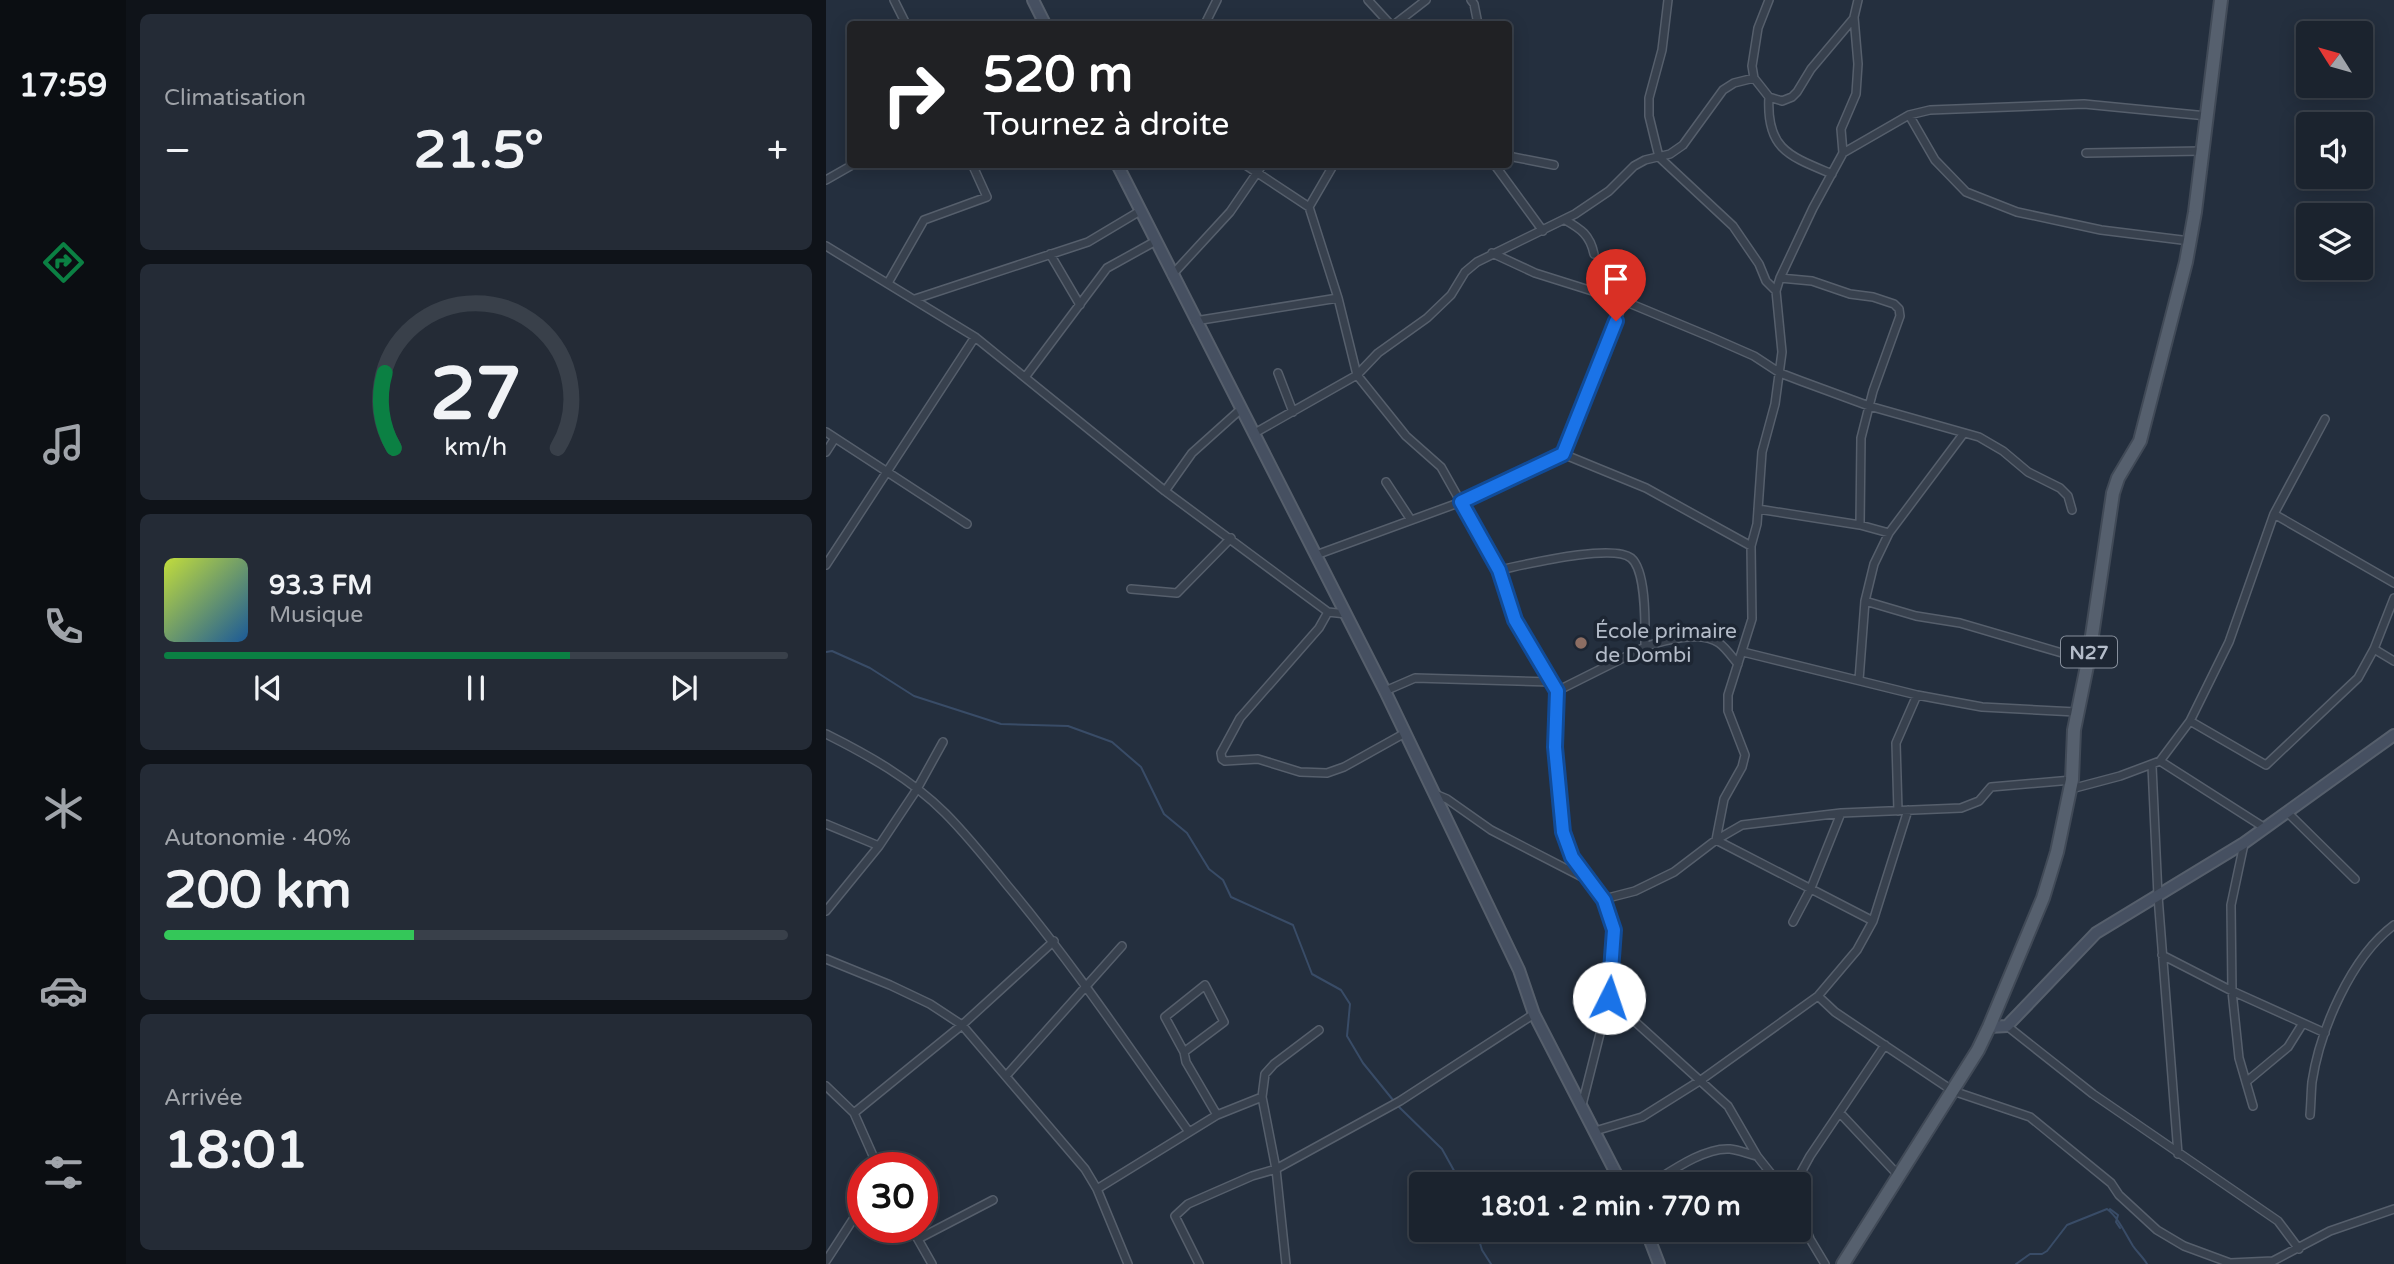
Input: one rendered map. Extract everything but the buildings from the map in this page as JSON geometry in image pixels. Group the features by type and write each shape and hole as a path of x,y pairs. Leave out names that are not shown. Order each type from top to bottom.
{"main road":[{"name":"N27","path":"1843,1264 1953,1091 1989,1027 2043,898 2057,852 2071,785 2076,712 2089,656 2113,492 2118,478 2140,441 2190,241 2221,0"}],"street":[{"path":"894,0 904,21"},
{"path":"1033,0 1044,21"},
{"path":"1206,21 1217,0"},
{"path":"1368,0 1387,21"},
{"path":"1399,21 1426,0"},
{"path":"1471,0 1475,4 1478,21"},
{"path":"1668,0 1662,51 1649,98 1648,117 1659,157 1733,226 1759,264 1766,281 1776,291"},
{"path":"1769,0 1758,28 1752,66 1754,78 1769,96 1783,101 1792,97 1811,69 1854,18"},
{"path":"1716,839 1724,799 1742,767 1745,755 1728,711 1728,695 1752,619 1751,546 1758,509 1762,452 1775,404 1782,352 1776,291 1813,208 1843,153 1841,129 1856,94 1858,64 1854,18 1858,0"},
{"path":"1253,434 1357,375 1378,353 1427,318 1451,295 1465,272 1492,253 1565,219 1609,191 1634,166 1645,160 1670,154 1683,145 1723,90 1734,83 1754,78"},
{"path":"1769,96 1768,116 1771,132 1778,145 1793,158 1832,174"},
{"path":"1843,153 1909,115 1930,110 2084,104 2207,116"},
{"path":"1909,115 1935,160 1966,192 2029,215 2101,230 2190,241"},
{"path":"2086,153 2202,151"},
{"path":"1512,157 1554,165"},
{"path":"827,178 847,168"},
{"path":"888,283 923,220 987,197 974,168"},
{"path":"1118,168 1347,614 1514,959 1534,1014 1616,1172"},
{"path":"1250,168 1309,207 1338,298 1357,375 1406,436 1441,467 1499,570 1515,620 1557,691 1555,747 1563,832 1572,857 1604,900 1614,930 1609,998 1582,1105"},
{"path":"1172,276 1230,212 1261,168"},
{"path":"1309,207 1332,168"},
{"path":"1497,168 1543,231"},
{"path":"915,299 1088,242 1140,211"},
{"path":"1565,219 1584,231 1591,240 1594,254"},
{"path":"1026,376 1107,268 1154,242"},
{"path":"826,246 975,337 1165,491 1328,612 1347,614"},
{"path":"1492,253 1535,273 1624,301 1754,356 1780,373 1869,407 1991,443 2028,472 2060,488 2068,496 2071,510"},
{"path":"1050,254 1080,305"},
{"path":"1780,278 1812,281 1850,294 1873,297 1894,304 1899,309 1900,316 1861,438 1860,525"},
{"path":"1195,320 1338,298"},
{"path":"1316,555 1461,502 1563,454 1624,301"},
{"path":"826,565 975,337"},
{"path":"1278,373 1293,412"},
{"path":"1165,491 1192,453 1241,409"},
{"path":"1604,900 1635,891 1674,872 1716,839 1742,825 1841,813 1961,808 1979,801 1991,787 2071,785 2156,763 2190,721 2229,642 2274,514 2325,419"},
{"path":"826,432 967,524"},
{"path":"1859,680 1864,601 1874,564 1889,533 1964,433"},
{"path":"826,452 835,438"},
{"path":"1563,454 1646,488 1751,546"},
{"path":"1387,482 1411,520"},
{"path":"1758,509 1860,525 1889,533"},
{"path":"2274,514 2394,583"},
{"path":"1131,589 1177,593 1231,538"},
{"path":"1499,570 1574,554 1622,554 1631,558 1637,566 1646,607 1644,647"},
{"path":"2190,721 2266,765 2358,678 2375,649 2394,598"},
{"path":"1864,601 1916,616 1960,623 2062,653 2089,656"},
{"path":"1328,612 1318,628 1240,718 1221,753 1222,758 1226,761 1258,759 1300,772 1327,773 1405,733"},
{"path":"1557,691 1644,647 1670,638 1707,639 1719,643 1738,664"},
{"path":"2375,649 2394,661"},
{"path":"1743,652 1917,695 1982,707 2076,712"},
{"path":"1385,691 1415,678 1552,682"},
{"path":"1898,811 1896,743 1917,695"},
{"path":"826,734 867,754 917,789 944,812 977,848 1054,941 1189,1132"},
{"path":"2007,1026 2096,933 2244,843 2394,735"},
{"path":"826,912 879,846 917,789 943,742"},
{"path":"2156,763 2265,828"},
{"path":"2156,763 2158,895 2178,1154"},
{"path":"1432,793 1447,799 1491,830 1590,881"},
{"path":"1595,1131 1642,1117 1701,1080 1818,996 1857,950 1873,920 1908,810"},
{"path":"2287,812 2355,879"},
{"path":"1793,922 1811,888 1841,813"},
{"path":"826,824 879,846"},
{"path":"1716,839 1873,920"},
{"path":"2244,843 2231,905 2232,991 2239,1058 2253,1106"},
{"path":"2310,1115 2312,1082 2325,1032 2337,1002 2365,954 2394,925"},
{"path":"854,1113 962,1025 1054,941"},
{"path":"1006,1076 1122,946"},
{"path":"2162,955 2232,991 2325,1032"},
{"path":"826,959 930,1004 962,1025 1085,1169 1097,1189 1128,1264"},
{"path":"1184,1052 1224,1022 1205,985 1165,1017 1184,1052 1186,1062 1217,1115"},
{"path":"1818,996 1835,1012 1953,1091 2031,1117 2111,1182 2119,1195 2157,1230 2184,1246 2230,1263 2273,1261 2330,1231 2394,1209"},
{"path":"1609,998 1728,1105 1757,1156 1770,1172"},
{"path":"1199,1264 1175,1216 1188,1205 1276,1169 1401,1101 1534,1014"},
{"path":"2246,1082 2288,1047 2303,1023"},
{"path":"1989,1027 2007,1026 2093,1094 2278,1221 2299,1249"},
{"path":"1286,1264 1276,1169 1262,1097 1265,1074 1274,1064 1320,1030"},
{"path":"1802,1172 1810,1156 1885,1045"},
{"path":"826,1086 854,1113 871,1152"},
{"path":"1097,1189 1217,1115 1262,1097"},
{"path":"1840,1113 1899,1177"},
{"path":"1669,1172 1684,1163 1728,1149 1757,1156"},
{"path":"938,1228 993,1200"},
{"path":"826,1261 847,1228"},
{"path":"1811,1241 1825,1264"},
{"path":"1651,1242 1659,1264"},
{"path":"921,1243 932,1264"}],"waterway":[{"path":"826,652 832,651 870,668 914,696 1001,724 1068,726 1112,742 1141,767 1164,814 1187,833 1209,869 1223,880 1231,897 1293,925 1312,974 1341,990 1350,1004 1347,1036 1363,1063 1393,1100"},
{"path":"1397,1105 1442,1149 1455,1172"},
{"path":"2016,1264 2030,1254 2047,1251 2067,1225 2107,1209 2147,1264"},
{"path":"2110,1209 2118,1215 2116,1222 2120,1228"},
{"path":"1480,1242 1491,1264"}],"place":[{"name":"École primaire de Dombi","path":"1581,643"}],"route":[{"path":"1609,998 1614,930 1604,900 1572,857 1563,832 1555,747 1557,691 1515,620 1499,570 1461,502 1563,454 1616,321"}]}
